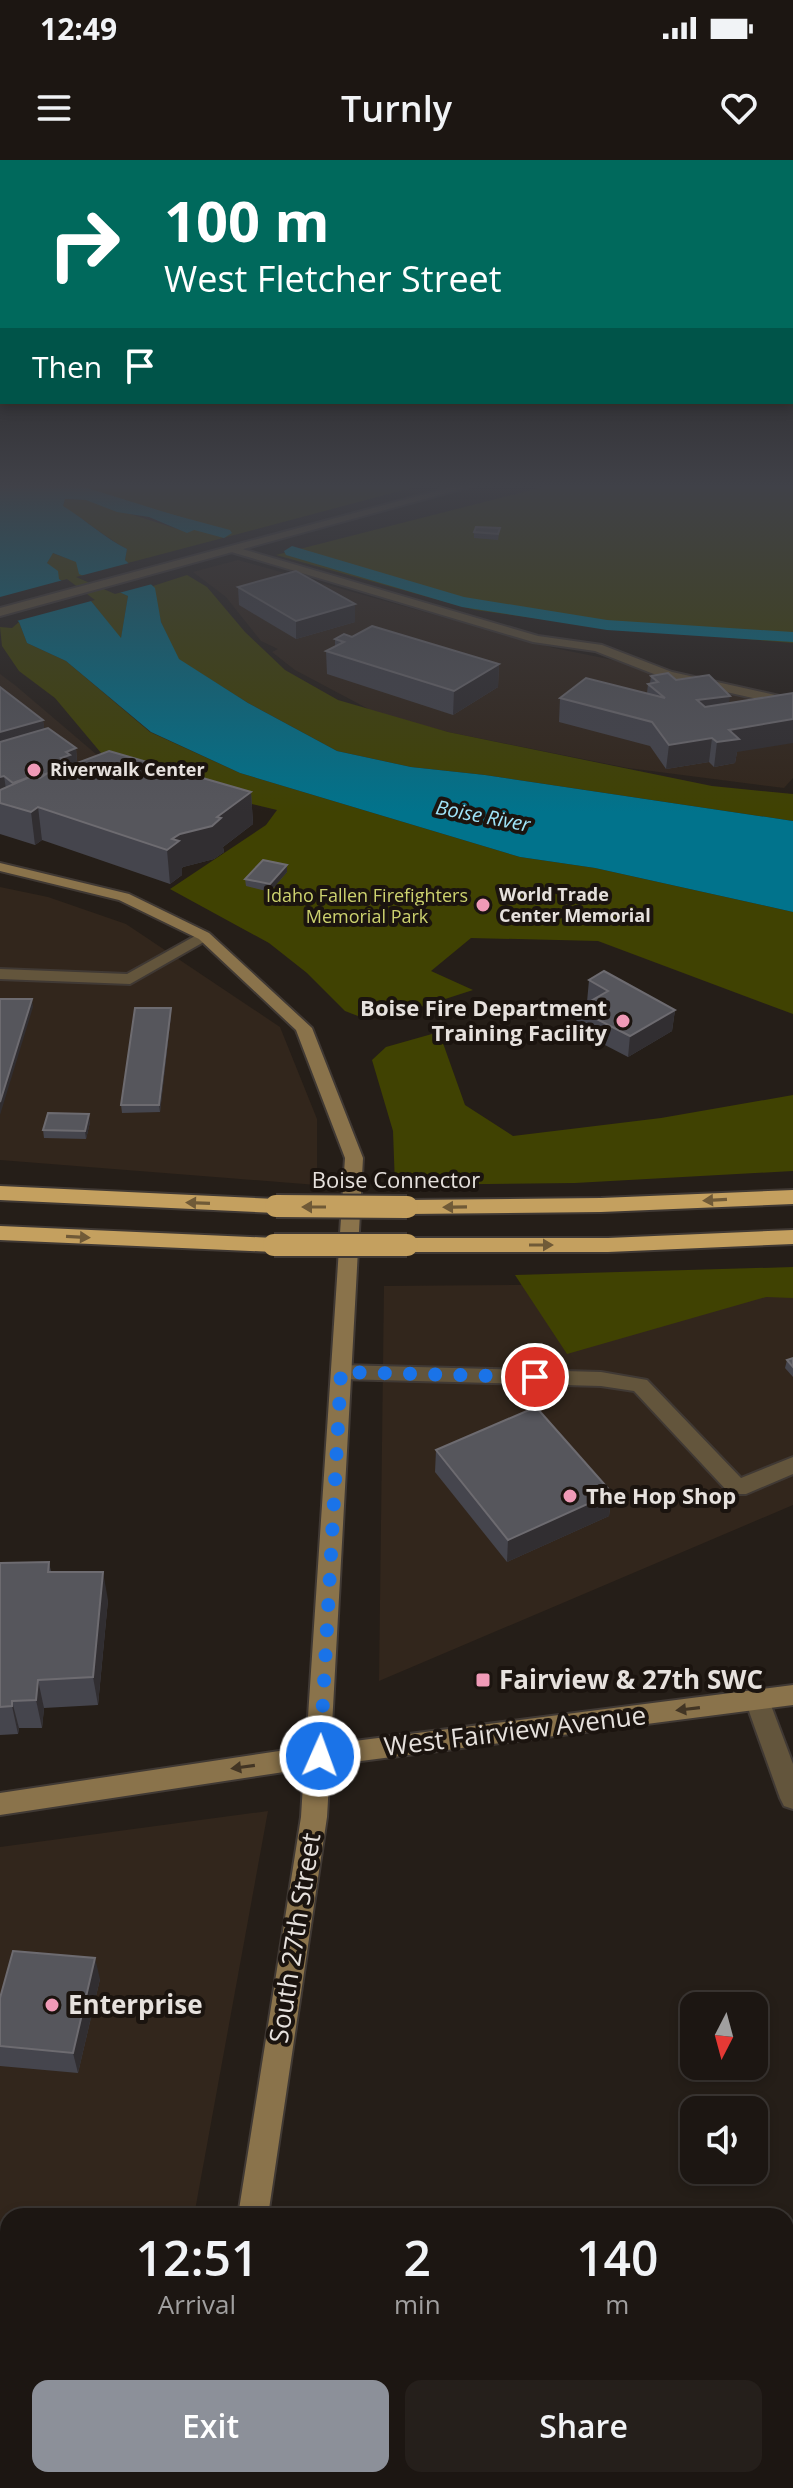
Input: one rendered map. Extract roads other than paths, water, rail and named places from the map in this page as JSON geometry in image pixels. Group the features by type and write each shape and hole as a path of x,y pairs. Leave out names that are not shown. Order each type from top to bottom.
{"highway":[{"name":"Boise Connector","path":"0,1193 276,1206 407,1207 601,1205 793,1197"},
{"path":"0,1233 274,1245 608,1245 793,1237"}],"main road":[{"name":"South 27th Street","path":"0,867 124,897 204,936 304,1028 354,1158 320,1756 314,1817 254,2208"},
{"name":"West Fairview Avenue","path":"0,1804 320,1756 793,1695"}],"street":[{"path":"0,612 64,595"},
{"path":"387,595 537,639 598,648 668,675 793,703"},
{"path":"0,974 130,979 204,936"},
{"path":"341,1372 601,1379 640,1385 738,1488 793,1465"},
{"path":"757,1700 793,1798"}],"water":[{"name":"Boise River","path":"0,595 82,595 91,601 121,638 128,596 125,595 156,595 161,622 179,659 248,703 337,751 411,767 485,775 793,821 793,912 595,868 520,857 240,773 151,732 66,661 27,643 19,622 0,606"}],"waterway":[{"path":"437,595 462,602 607,625 793,637"}],"place":[{"name":"Riverwalk Center","path":"34,770"},
{"name":"World Trade Center Memorial","path":"483,905"},
{"name":"Boise Fire Department Training Facility","path":"623,1021"},
{"name":"The Hop Shop","path":"570,1496"},
{"name":"Fairview & 27th SWC","path":"483,1680"},
{"name":"Enterprise","path":"52,2005"}],"park label":[{"name":"Idaho Fallen Firefighters Memorial Park","path":"367,906"}]}
